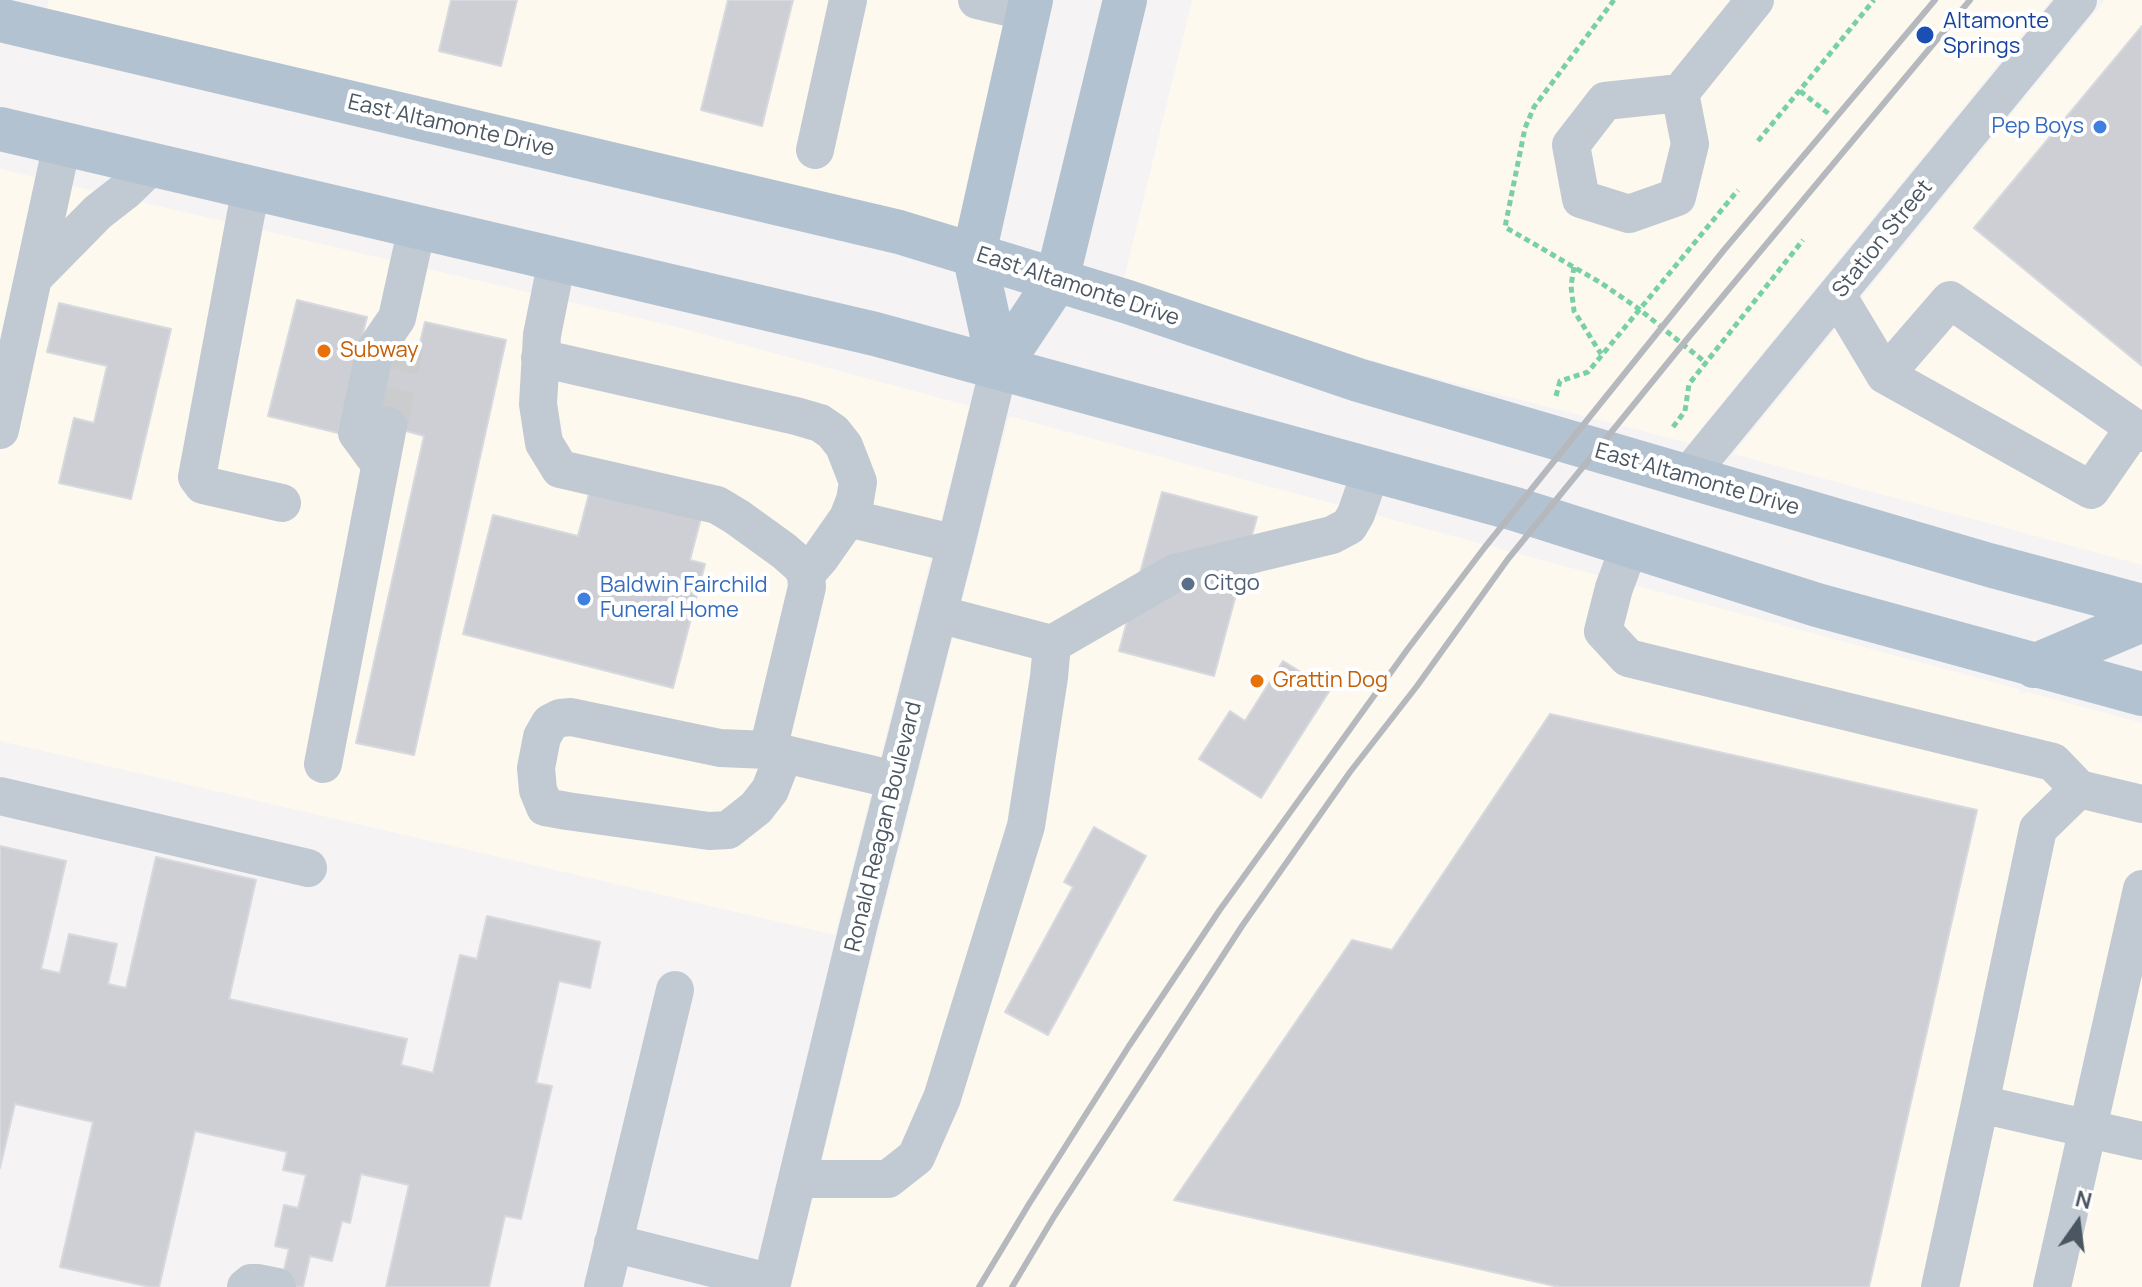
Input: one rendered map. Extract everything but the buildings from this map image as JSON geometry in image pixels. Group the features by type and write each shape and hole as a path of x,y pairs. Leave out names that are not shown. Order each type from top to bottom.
{"main road":[{"name":"Ronald Reagan Boulevard","path":"999,367 1057,280 1125,0"},
{"name":"Ronald Reagan Boulevard","path":"999,367 974,254 1030,6"},
{"name":"East Altamonte Drive","path":"12,25 899,232 1057,280 1358,380 1989,565 2142,606"},
{"path":"0,129 875,334 1515,509 1817,605 2142,694"},
{"path":"2034,666 2142,620"}],"street":[{"path":"815,150 848,0"},
{"path":"977,0 1030,6"},
{"path":"1680,93 1755,0"},
{"name":"Station Street","path":"1687,477 2078,0"},
{"path":"0,430 62,144"},
{"path":"33,278 98,212 153,164"},
{"path":"251,187 197,477 203,485 282,503"},
{"path":"323,764 384,444 357,433 375,350 400,333 417,227"},
{"path":"557,260 542,335 538,404 544,443 560,469 717,505 800,565 806,574 807,587 776,752 770,790 756,808 728,830 709,831 545,807 538,790 536,768 542,737 550,723 571,717 720,748 776,752 895,780"},
{"path":"1837,295 1885,375 2091,490 2138,430 1950,300 1885,375"},
{"path":"540,358 796,416 820,423 833,432 844,446 858,482 855,500 848,518 806,574"},
{"name":"Ronald Reagan Boulevard","path":"771,1285 999,367"},
{"path":"938,614 1052,644 1175,573 1332,535 1349,526 1371,471"},
{"path":"848,518 956,544"},
{"path":"1630,545 1603,631 1628,658 2053,762 2079,789 2142,804"},
{"path":"797,1179 888,1179 916,1157 942,1098 1026,826 1052,644"},
{"path":"1940,1287 2038,829 2079,789"},
{"path":"0,796 308,868"},
{"path":"2052,1287 2142,889"},
{"path":"603,1287 675,990"},
{"path":"1980,1104 2142,1141"},
{"path":"613,1243 771,1285"},
{"path":"246,1287 257,1283 277,1287"}],"path":[{"path":"1758,141 1874,0"},
{"path":"1800,91 1829,114"},
{"path":"1555,397 1560,381 1588,372 1738,190"},
{"path":"1672,429 1685,411 1689,384 1803,240"},
{"path":"1574,267 1571,286 1574,311 1601,354"}],"shaded area":[{"path":"49,0 1010,0 958,242 41,32"},
{"path":"1192,0 2051,0 1689,443 1419,374 1122,287"},
{"path":"2105,0 2142,0 2142,565 1733,454"},
{"path":"0,169 673,326 970,406 835,935 0,741"},
{"path":"1009,416 2019,689 2021,695 2028,692 2142,723 2142,1287 791,1287"}],"tunnel":[{"path":"388,426 404,348"}],"railway":[{"path":"979,1287 1129,1046 1219,911 1407,650 1485,547 1724,250 1935,0"},
{"path":"1012,1287 1055,1215 1242,926 1350,772 1417,686 1508,559 1970,0"}],"place":[{"name":"Altamonte Springs","path":"1925,35"},
{"name":"Pep Boys","path":"2100,127"},
{"name":"Subway","path":"324,351"},
{"name":"Citgo","path":"1188,584"},
{"name":"Baldwin Fairchild Funeral Home","path":"584,599"},
{"name":"Grattin Dog","path":"1257,681"}]}
